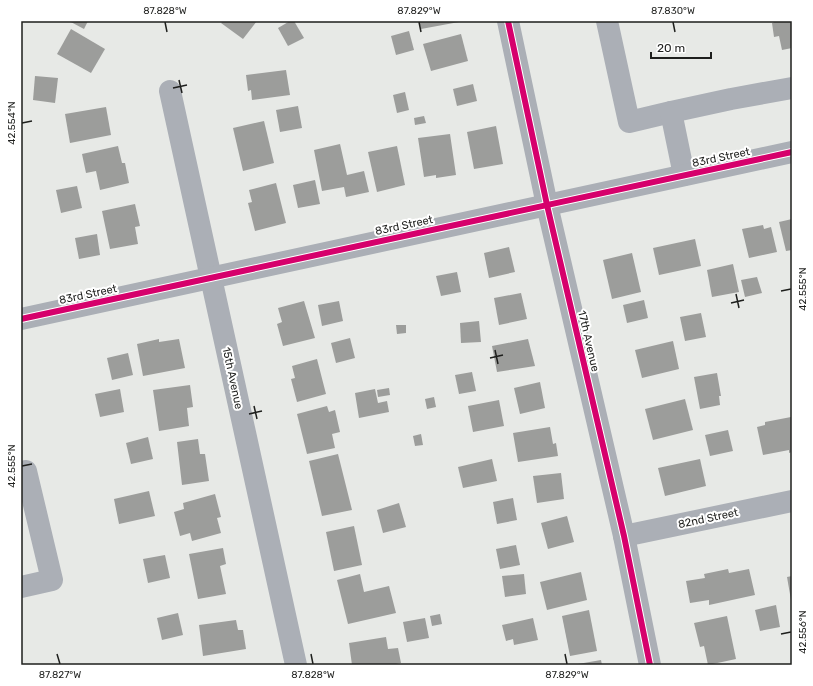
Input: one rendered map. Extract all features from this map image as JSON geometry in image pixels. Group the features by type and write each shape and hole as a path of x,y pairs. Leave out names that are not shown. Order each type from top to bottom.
{"street":[{"name":"17th Avenue","path":"508,21 547,205 624,536 650,665"},
{"path":"607,21 629,122 730,99 792,88"},
{"name":"15th Avenue","path":"170,91 296,665"},
{"path":"671,112 684,175"},
{"name":"83rd Street","path":"21,319 792,152"},
{"path":"21,588 52,580 26,471"},
{"name":"82nd Street","path":"624,536 792,501"}],"building":[{"path":"69,21 88,21 84,29"},
{"path":"223,21 257,21 243,39 221,23"},
{"path":"290,21 294,21 304,38 288,46 278,28"},
{"path":"419,21 459,21 459,22 421,29"},
{"path":"777,21 792,21 792,48 782,50 779,36 774,37 772,23"},
{"path":"71,29 105,49 91,73 57,54"},
{"path":"409,31 414,50 396,55 391,36"},
{"path":"461,34 468,61 431,71 423,44"},
{"path":"286,70 290,95 252,100 251,90 248,91 246,75"},
{"path":"35,76 58,78 55,103 33,100"},
{"path":"473,84 477,101 457,106 453,89"},
{"path":"405,92 409,110 397,113 393,95"},
{"path":"298,106 302,128 280,132 276,110"},
{"path":"106,107 111,135 70,143 65,114"},
{"path":"424,116 426,123 415,125 414,118"},
{"path":"264,121 274,163 243,171 233,128"},
{"path":"496,126 503,164 474,169 467,132"},
{"path":"450,134 456,175 436,178 436,175 424,177 418,138"},
{"path":"340,144 347,175 364,171 369,192 346,197 344,187 322,191 314,150"},
{"path":"118,146 122,163 125,163 129,183 100,190 96,171 86,173 82,154"},
{"path":"397,146 405,185 377,192 368,152"},
{"path":"315,180 320,204 298,208 293,185"},
{"path":"276,183 286,223 255,231 248,203 252,202 249,190"},
{"path":"77,186 82,208 61,213 56,190"},
{"path":"135,204 140,226 135,227 138,244 110,249 102,211"},
{"path":"792,219 792,250 786,251 779,222"},
{"path":"763,225 764,229 771,227 777,252 749,258 742,229"},
{"path":"97,234 100,255 79,259 75,238"},
{"path":"695,239 701,266 659,275 653,248"},
{"path":"509,247 515,272 489,278 484,253"},
{"path":"632,253 641,292 612,299 603,260"},
{"path":"733,264 739,292 712,297 707,270"},
{"path":"457,272 461,292 441,296 436,276"},
{"path":"757,277 762,293 745,297 741,280"},
{"path":"521,293 527,319 499,325 494,298"},
{"path":"644,300 648,318 627,323 623,305"},
{"path":"304,301 315,338 283,346 277,324 282,322 278,308"},
{"path":"339,301 343,321 322,326 318,305"},
{"path":"701,313 706,337 685,341 680,317"},
{"path":"479,321 481,342 461,343 460,323"},
{"path":"396,325 406,325 406,333 397,334"},
{"path":"350,338 355,358 336,363 331,343"},
{"path":"159,339 159,342 179,339 185,368 143,376 137,344"},
{"path":"528,339 535,366 497,372 492,346"},
{"path":"673,341 679,369 642,378 635,350"},
{"path":"128,353 133,375 112,380 107,358"},
{"path":"317,359 326,394 297,402 291,379 295,378 292,366"},
{"path":"472,372 476,391 459,394 455,375"},
{"path":"717,373 721,396 719,396 720,405 700,409 694,377"},
{"path":"540,382 545,408 520,414 514,388"},
{"path":"190,385 193,407 187,408 189,426 159,431 153,390"},
{"path":"389,388 390,395 378,397 377,390"},
{"path":"120,389 124,412 100,417 95,394"},
{"path":"375,389 378,403 387,401 389,412 359,418 355,393"},
{"path":"434,397 436,407 427,409 425,399"},
{"path":"685,399 693,430 653,440 645,409"},
{"path":"499,400 504,426 473,432 468,406"},
{"path":"327,406 329,412 335,410 340,432 332,434 335,448 307,454 297,414"},
{"path":"791,417 792,452 789,453 789,450 763,455 757,427 765,425 765,422"},
{"path":"550,427 553,444 556,443 558,456 518,462 513,433"},
{"path":"728,430 733,451 710,456 705,435"},
{"path":"421,434 423,445 415,446 413,436"},
{"path":"148,437 153,459 131,464 126,443"},
{"path":"198,439 200,454 205,454 209,481 182,485 177,442"},
{"path":"338,454 352,510 322,516 309,461"},
{"path":"492,459 497,481 463,488 458,467"},
{"path":"700,459 706,486 665,496 658,468"},
{"path":"561,473 564,499 537,503 533,476"},
{"path":"149,491 155,516 119,524 114,499"},
{"path":"215,494 221,517 217,518 221,533 192,541 190,533 180,536 174,512 184,509 183,503"},
{"path":"513,498 517,520 497,524 493,502"},
{"path":"399,503 406,527 383,533 377,510"},
{"path":"567,516 574,542 548,549 541,523"},
{"path":"354,526 362,565 334,571 326,532"},
{"path":"516,545 520,565 500,569 496,549"},
{"path":"223,548 226,564 220,566 226,594 198,599 189,554"},
{"path":"165,555 170,578 148,583 143,559"},
{"path":"728,569 729,573 749,569 755,595 709,605 709,600 690,603 686,581 705,578 704,574"},
{"path":"581,572 587,600 547,610 540,582"},
{"path":"360,574 364,592 389,586 396,613 348,624 337,580"},
{"path":"524,574 526,594 505,597 502,576"},
{"path":"792,576 792,600 791,600 787,577"},
{"path":"776,605 780,627 760,631 755,610"},
{"path":"589,610 597,651 570,656 562,616"},
{"path":"178,613 183,635 162,640 157,618"},
{"path":"440,614 442,624 432,626 430,616"},
{"path":"727,616 736,659 708,665 704,646 700,647 694,623"},
{"path":"425,618 429,638 407,642 403,622"},
{"path":"533,618 538,640 514,645 513,639 506,641 502,625"},
{"path":"236,620 238,630 243,630 246,649 203,656 199,625"},
{"path":"386,637 388,649 398,648 401,663 391,665 352,665 349,643"},
{"path":"601,660 602,665 578,665 578,664"}],"cycle path":[{"path":"508,21 547,205 624,536 650,665"},
{"path":"21,319 792,152"}]}
